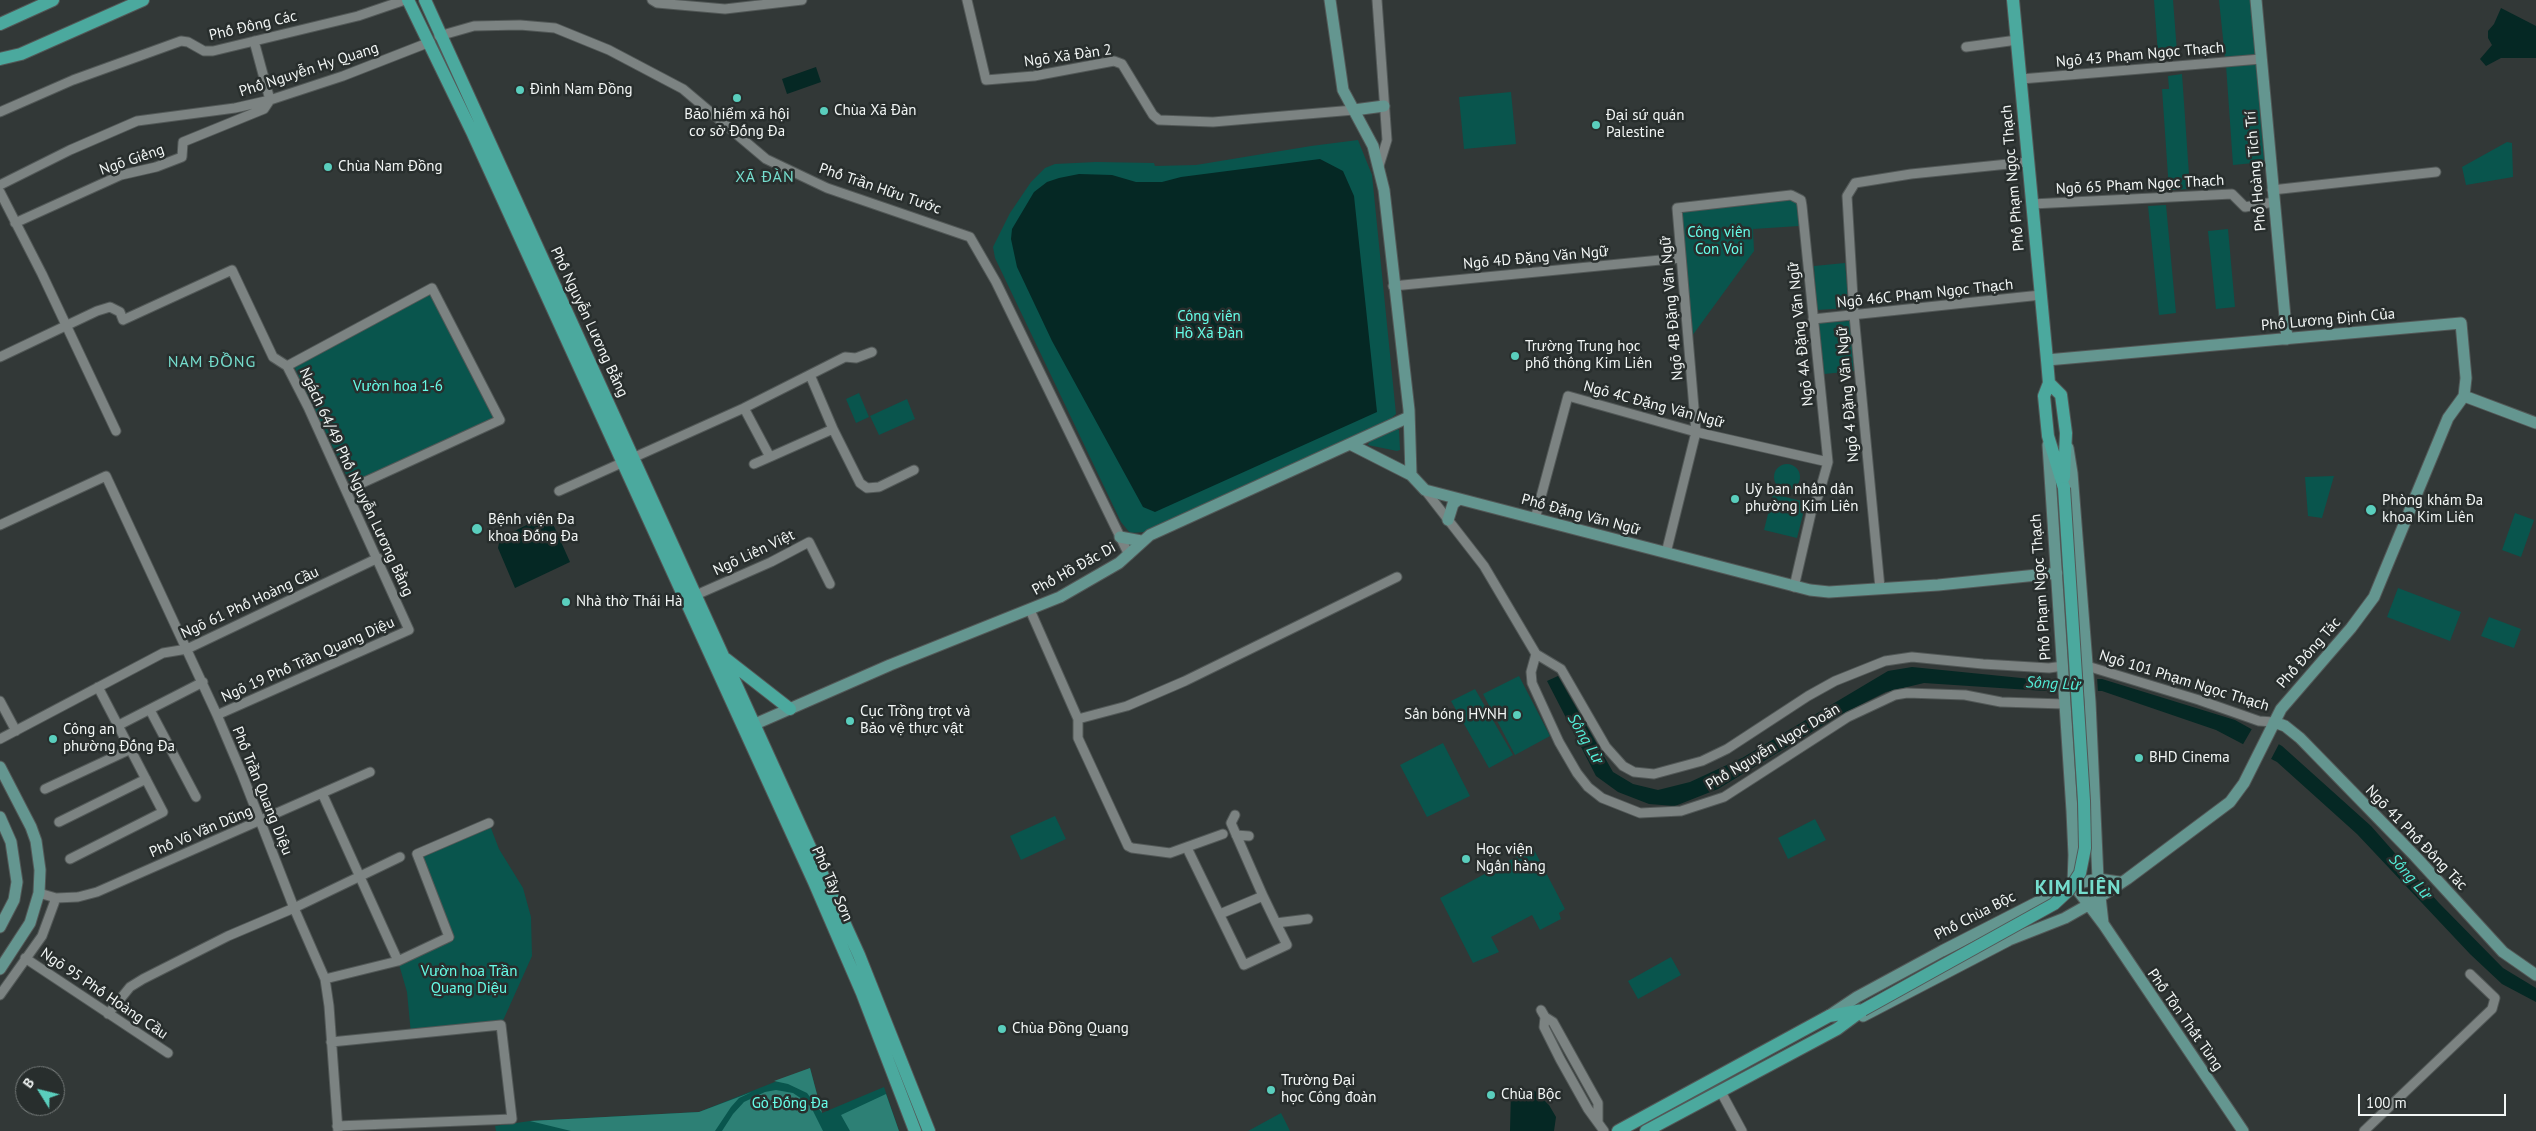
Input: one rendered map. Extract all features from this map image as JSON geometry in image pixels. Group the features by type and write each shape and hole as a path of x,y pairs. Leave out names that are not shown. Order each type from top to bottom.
{"main road":[{"path":"0,24 53,0"},
{"path":"0,59 21,54 143,0"},
{"name":"Phố Nguyễn Lương Bằng","path":"406,0 435,39"},
{"name":"Phố Nguyễn Lương Bằng","path":"425,0 435,39 628,460 710,653"},
{"name":"Phố Phạm Ngọc Thạch","path":"2013,0 2049,383 2044,396 2048,436"},
{"name":"Phố Phạm Ngọc Thạch","path":"2049,383 2061,395 2066,433"},
{"path":"1646,1131 1837,1029 1863,1010 2054,904 2069,890 2080,873 2085,848 2084,801 2064,488 2066,433"},
{"path":"2048,436 2064,488"},
{"name":"Phố Nguyễn Lương Bằng","path":"628,460 696,595 724,657"},
{"name":"Phố Tây Sơn","path":"710,653 749,727 858,955 929,1131"},
{"path":"724,657 790,709"},
{"name":"Phố Tây Sơn","path":"724,657 749,727 862,993 915,1131"},
{"path":"1829,1016 1863,1010"},
{"name":"Phố Chùa Bộc","path":"1618,1131 1829,1016"},
{"path":"909,1116 921,1110"}],"street":[{"name":"Phố Đông Các","path":"0,112 73,80 181,41 188,42 204,51 213,51 358,16 406,0"},
{"path":"652,0 657,3 726,9 802,0"},
{"name":"Ngõ Xã Đàn 2","path":"967,0 986,80 1034,76 1114,61 1122,64 1153,115 1159,120 1213,122 1354,110"},
{"path":"1330,0 1343,90 1373,146 1384,190 1393,286 1409,417 1411,475"},
{"path":"1377,0 1387,140 1379,166"},
{"name":"Phố Hoàng Tích Trí","path":"2256,0 2287,339"},
{"name":"Phố Trần Hữu Tước","path":"435,39 474,26 555,28 609,50 683,89 766,159 827,188 970,237 996,282 1129,554"},
{"name":"Phố Nguyễn Hy Quang","path":"0,185 70,150 137,121 235,108 270,100 343,76 435,39"},
{"path":"1966,48 2017,40"},
{"path":"254,41 270,100"},
{"name":"Ngõ 43 Phạm Ngọc Thạch","path":"2021,79 2261,59"},
{"name":"Ngõ Giếng","path":"15,223 122,175 156,168 182,157 184,142 264,109 270,100"},
{"path":"1354,110 1384,106"},
{"name":"Ngõ 4 Đặng Văn Ngữ","path":"1880,588 1854,315 1847,196 1855,183 1911,174 2028,162"},
{"path":"2272,190 2436,172"},
{"path":"0,192 116,431"},
{"name":"Ngõ 65 Phạm Ngọc Thạch","path":"2032,204 2232,194 2245,207 2274,202"},
{"name":"Ngõ 4A Đặng Văn Ngữ","path":"1677,208 1791,195 1801,200 1828,462 1819,494 1812,509 1794,587"},
{"name":"Ngõ 4B Đặng Văn Ngữ","path":"1666,553 1696,432 1677,208"},
{"name":"Ngõ 4D Đặng Văn Ngữ","path":"1393,286 1681,258"},
{"name":"Ngách 64/49 Phố Nguyễn Lương Bằng","path":"66,326 110,307 120,312 123,320 232,270 273,357 287,366 347,490 409,630"},
{"path":"287,366 432,288 500,420 347,490"},
{"name":"Ngõ 46C Phạm Ngọc Thạch","path":"1813,319 2040,295"},
{"name":"Phố Lương Định Của","path":"2047,360 2461,323 2466,378 2464,396"},
{"path":"0,357 66,326"},
{"path":"559,492 744,408 845,357 856,358 872,352"},
{"path":"810,375 833,429 860,482 867,488 879,487 914,470"},
{"name":"Ngõ 4C Đặng Văn Ngữ","path":"1534,519 1568,396 1696,432 1828,462"},
{"path":"2464,396 2536,423"},
{"name":"Phố Đông Tác","path":"2100,897 2230,802 2244,783 2281,709 2351,628 2374,598 2448,418 2464,396"},
{"path":"744,408 770,457"},
{"name":"Phố Hồ Đắc Di","path":"749,727 928,649 1060,597 1129,554 1141,540 1409,417"},
{"path":"754,464 833,429"},
{"name":"Phố Phạm Ngọc Thạch","path":"2066,433 2072,473 2090,702 2098,879"},
{"name":"Phố Phạm Ngọc Thạch","path":"2048,436 2072,811 2074,855 2072,884"},
{"path":"1350,444 1411,475 1425,490 1494,581 1536,654"},
{"name":"Phố Trần Quang Diệu","path":"0,525 106,476 203,682 294,908 325,978 338,1129"},
{"name":"Phố Đặng Văn Ngữ","path":"1425,490 1794,587 1829,592 2057,573"},
{"path":"1448,520 1453,504 1458,500"},
{"path":"1120,537 1141,540"},
{"name":"Ngõ Liên Việt","path":"696,595 771,562 809,542 830,584"},
{"name":"Ngõ 61 Phố Hoàng Cầu","path":"0,739 163,653 188,649 378,558"},
{"path":"1078,719 1127,706 1185,681 1397,577"},
{"path":"1030,610 1078,719 1078,738 1128,846 1170,853 1223,834"},
{"name":"Ngõ 19 Phố Trần Quang Diệu","path":"217,715 409,630"},
{"name":"Phố Nguyễn Ngọc Doãn","path":"2063,666 2049,668 1912,657 1885,661 1835,681 1808,696 1727,749 1702,761 1654,774 1634,772 1614,757 1561,668 1536,654 1531,672 1532,683 1559,742 1577,773 1588,787 1602,798 1640,813 1681,811 1724,797 1848,717 1896,695 1907,693 1965,695 2002,702 2064,704"},
{"name":"Ngõ 101 Phạm Ngọc Thạch","path":"2087,669 2200,700 2271,727"},
{"path":"119,725 203,682"},
{"path":"70,859 163,812 98,686"},
{"path":"0,701 16,731"},
{"path":"150,710 196,797"},
{"name":"Ngõ 41 Phố Đông Tác","path":"2271,727 2285,726 2300,738 2415,856 2503,952 2536,975"},
{"path":"46,788 131,749"},
{"path":"0,767 36,841 40,870 39,894 36,908 24,935 0,969"},
{"name":"Phố Võ Văn Dũng","path":"39,894 56,898 78,897 97,892 370,772"},
{"path":"59,822 146,779"},
{"path":"322,793 398,961"},
{"path":"2072,811 2096,809"},
{"path":"1187,848 1244,965 1287,945 1231,823 1235,815"},
{"path":"0,817 14,856 16,889 10,911 0,927"},
{"path":"325,978 398,961 449,937 417,854 489,823"},
{"path":"1236,835 1248,836"},
{"path":"108,1014 130,987 136,983 228,936 294,908 400,857"},
{"path":"1837,1029 2036,928 2065,918 2088,905 2100,897 2098,879 2119,882"},
{"name":"Phố Chùa Bộc","path":"1829,1016 1857,997 2072,884 2098,879"},
{"path":"2072,884 2088,905"},
{"path":"16,889 39,894"},
{"path":"1220,914 1263,896"},
{"name":"Phố Tôn Thất Tùng","path":"2100,897 2104,925"},
{"path":"0,995 48,925 56,898"},
{"name":"Phố Tôn Thất Tùng","path":"2088,905 2104,925 2243,1131"},
{"path":"2025,908 2036,928"},
{"path":"1276,923 1308,919"},
{"name":"Ngõ 95 Phố Hoàng Cầu","path":"25,958 168,1053"},
{"path":"2364,1131 2492,1009 2495,998 2470,974"},
{"path":"1598,1121 1598,1103 1553,1022 1543,1014 1544,1028 1560,1059 1588,1109 1604,1131"},
{"path":"331,1042 501,1025 512,1119 338,1129"},
{"path":"1560,1059 1570,1053"},
{"path":"1721,1092 1742,1131"}],"green space":[{"path":"2154,0 2173,0 2177,52 2158,54"},
{"path":"2219,0 2251,0 2256,54 2225,58"},
{"path":"2257,63 2264,162 2233,165 2226,65"},
{"path":"2182,74 2190,189 2169,190 2162,89 2169,89 2168,76"},
{"path":"1511,92 1516,144 1464,149 1459,97"},
{"name":"Công viên Hồ Xã Đàn","path":"1358,140 1372,175 1396,414 1388,421 1144,532 1130,533 1121,522 995,258 993,247 1010,213 1031,182 1045,168 1055,164 1096,162 1154,163 1155,166 1196,165"},
{"path":"2507,142 2512,143 2513,177 2466,185 2462,167"},
{"name":"Công viên Con Voi","path":"1791,199 1797,202 1799,226 1753,229 1754,251 1692,336 1681,211"},
{"path":"2166,205 2176,313 2159,315 2148,206"},
{"path":"2228,229 2235,307 2216,309 2208,231"},
{"path":"1845,263 1849,308 1817,310 1814,266"},
{"name":"Vườn hoa 1-6","path":"432,292 494,418 351,485 293,364"},
{"path":"1850,321 1854,371 1824,374 1819,323"},
{"path":"859,393 869,417 856,423 846,399"},
{"path":"907,399 915,419 879,435 870,416"},
{"path":"1397,428 1399,430 1400,450 1368,445 1370,441"},
{"path":"1787,464 1796,468 1800,477 1796,486 1787,490 1778,486 1774,477 1778,468"},
{"path":"2334,476 2322,518 2308,516 2305,477"},
{"path":"1773,494 1806,502 1797,538 1764,530"},
{"path":"2515,513 2534,520 2521,557 2502,550"},
{"path":"2398,588 2461,612 2450,641 2387,617"},
{"path":"2489,617 2521,629 2514,648 2481,636"},
{"name":"Sân bóng HVNH","path":"1519,676 1550,736 1515,755 1483,694"},
{"path":"1475,689 1513,755 1489,768 1451,701"},
{"path":"1443,743 1470,796 1427,817 1400,765"},
{"path":"1055,816 1066,839 1021,860 1010,836"},
{"path":"1815,819 1826,840 1788,859 1778,838"},
{"name":"Vườn hoa Trần Quang Diệu","path":"489,823 499,849 523,888 531,917 532,956 501,1025 411,1034 407,992 398,961 449,937 417,854"},
{"path":"1533,848 1565,909 1559,913 1561,919 1540,930 1532,915 1491,937 1499,952 1473,963 1440,898"},
{"path":"1671,957 1681,975 1638,999 1628,981"},
{"name":"Gò Đống Đa","path":"810,1068 822,1113 884,1087 899,1131 496,1131 495,1126 530,1121 699,1112"},
{"path":"810,1068 822,1113 807,1093 788,1084 774,1081"},
{"path":"776,1090 793,1093 802,1099 811,1107 823,1131 722,1131 733,1114 744,1102 765,1092"},
{"path":"752,1092 739,1098 715,1131 571,1131 530,1121 699,1112"},
{"path":"886,1094 899,1131 850,1131 841,1115"},
{"path":"1281,1113 1290,1131 1248,1131"}],"water":[{"path":"2501,8 2536,26 2536,58 2501,58 2486,66 2480,59 2492,45 2488,38 2488,31 2494,24"},
{"path":"816,67 821,82 787,94 782,79"},
{"name":"Công viên Hồ Xã Đàn","path":"1320,159 1343,171 1354,196 1377,412 1155,512 1143,507 1052,341 1017,267 1011,239 1012,229 1034,192 1047,182 1059,178 1079,174 1112,175 1136,182 1162,182 1181,177"},
{"path":"541,518 553,524 570,562 515,588 498,548 500,538"},
{"name":"Sông Lừ","path":"1912,667 2031,679 2102,679 2235,720 2282,746 2371,826 2439,903 2503,968 2536,988 2536,1002 2502,984 2470,954 2357,834 2277,762 2216,730 2102,691 2045,691 1924,683 1886,692 1838,716 1718,789 1675,806 1649,804 1618,792 1596,776 1547,681 1558,676 1613,772 1633,784 1658,790 1690,782 1742,758 1888,671"},
{"path":"1521,1088 1535,1091 1549,1105 1556,1117 1554,1131 1510,1131 1511,1092"}],"pier":[{"path":"2097,676 2098,693 2047,693 2046,677"},
{"path":"2253,727 2280,742 2270,761 2242,746"}],"place":[{"name":"Đình Nam Đồng","path":"520,90"},
{"name":"Bảo hiểm xã hội cơ sở Đống Đa","path":"737,98"},
{"name":"Chùa Xã Đàn","path":"824,111"},
{"name":"Đại sứ quán Palestine","path":"1596,125"},
{"name":"Chùa Nam Đồng","path":"328,167"},
{"name":"Trường Trung học phổ thông Kim Liên","path":"1515,356"},
{"name":"Uỷ ban nhân dân phường Kim Liên","path":"1735,499"},
{"name":"Phòng khám Đa khoa Kim Liên","path":"2371,510"},
{"name":"Bệnh viện Đa khoa Đống Đa","path":"477,529"},
{"name":"Nhà thờ Thái Hà","path":"566,602"},
{"name":"Sân bóng HVNH","path":"1517,715"},
{"name":"Cục Trồng trọt và Bảo vệ thực vật","path":"850,721"},
{"name":"Công an phường Đống Đa","path":"53,739"},
{"name":"BHD Cinema","path":"2139,758"},
{"name":"Học viện Ngân hàng","path":"1466,859"},
{"name":"Chùa Đồng Quang","path":"1002,1029"},
{"name":"Trường Đại học Công đoàn","path":"1271,1090"},
{"name":"Chùa Bộc","path":"1491,1095"}],"district":[{"name":"XÃ ĐÀN","path":"765,177"},
{"name":"NAM ĐỒNG","path":"212,362"},
{"name":"KIM LIÊN","path":"2078,888"}]}
